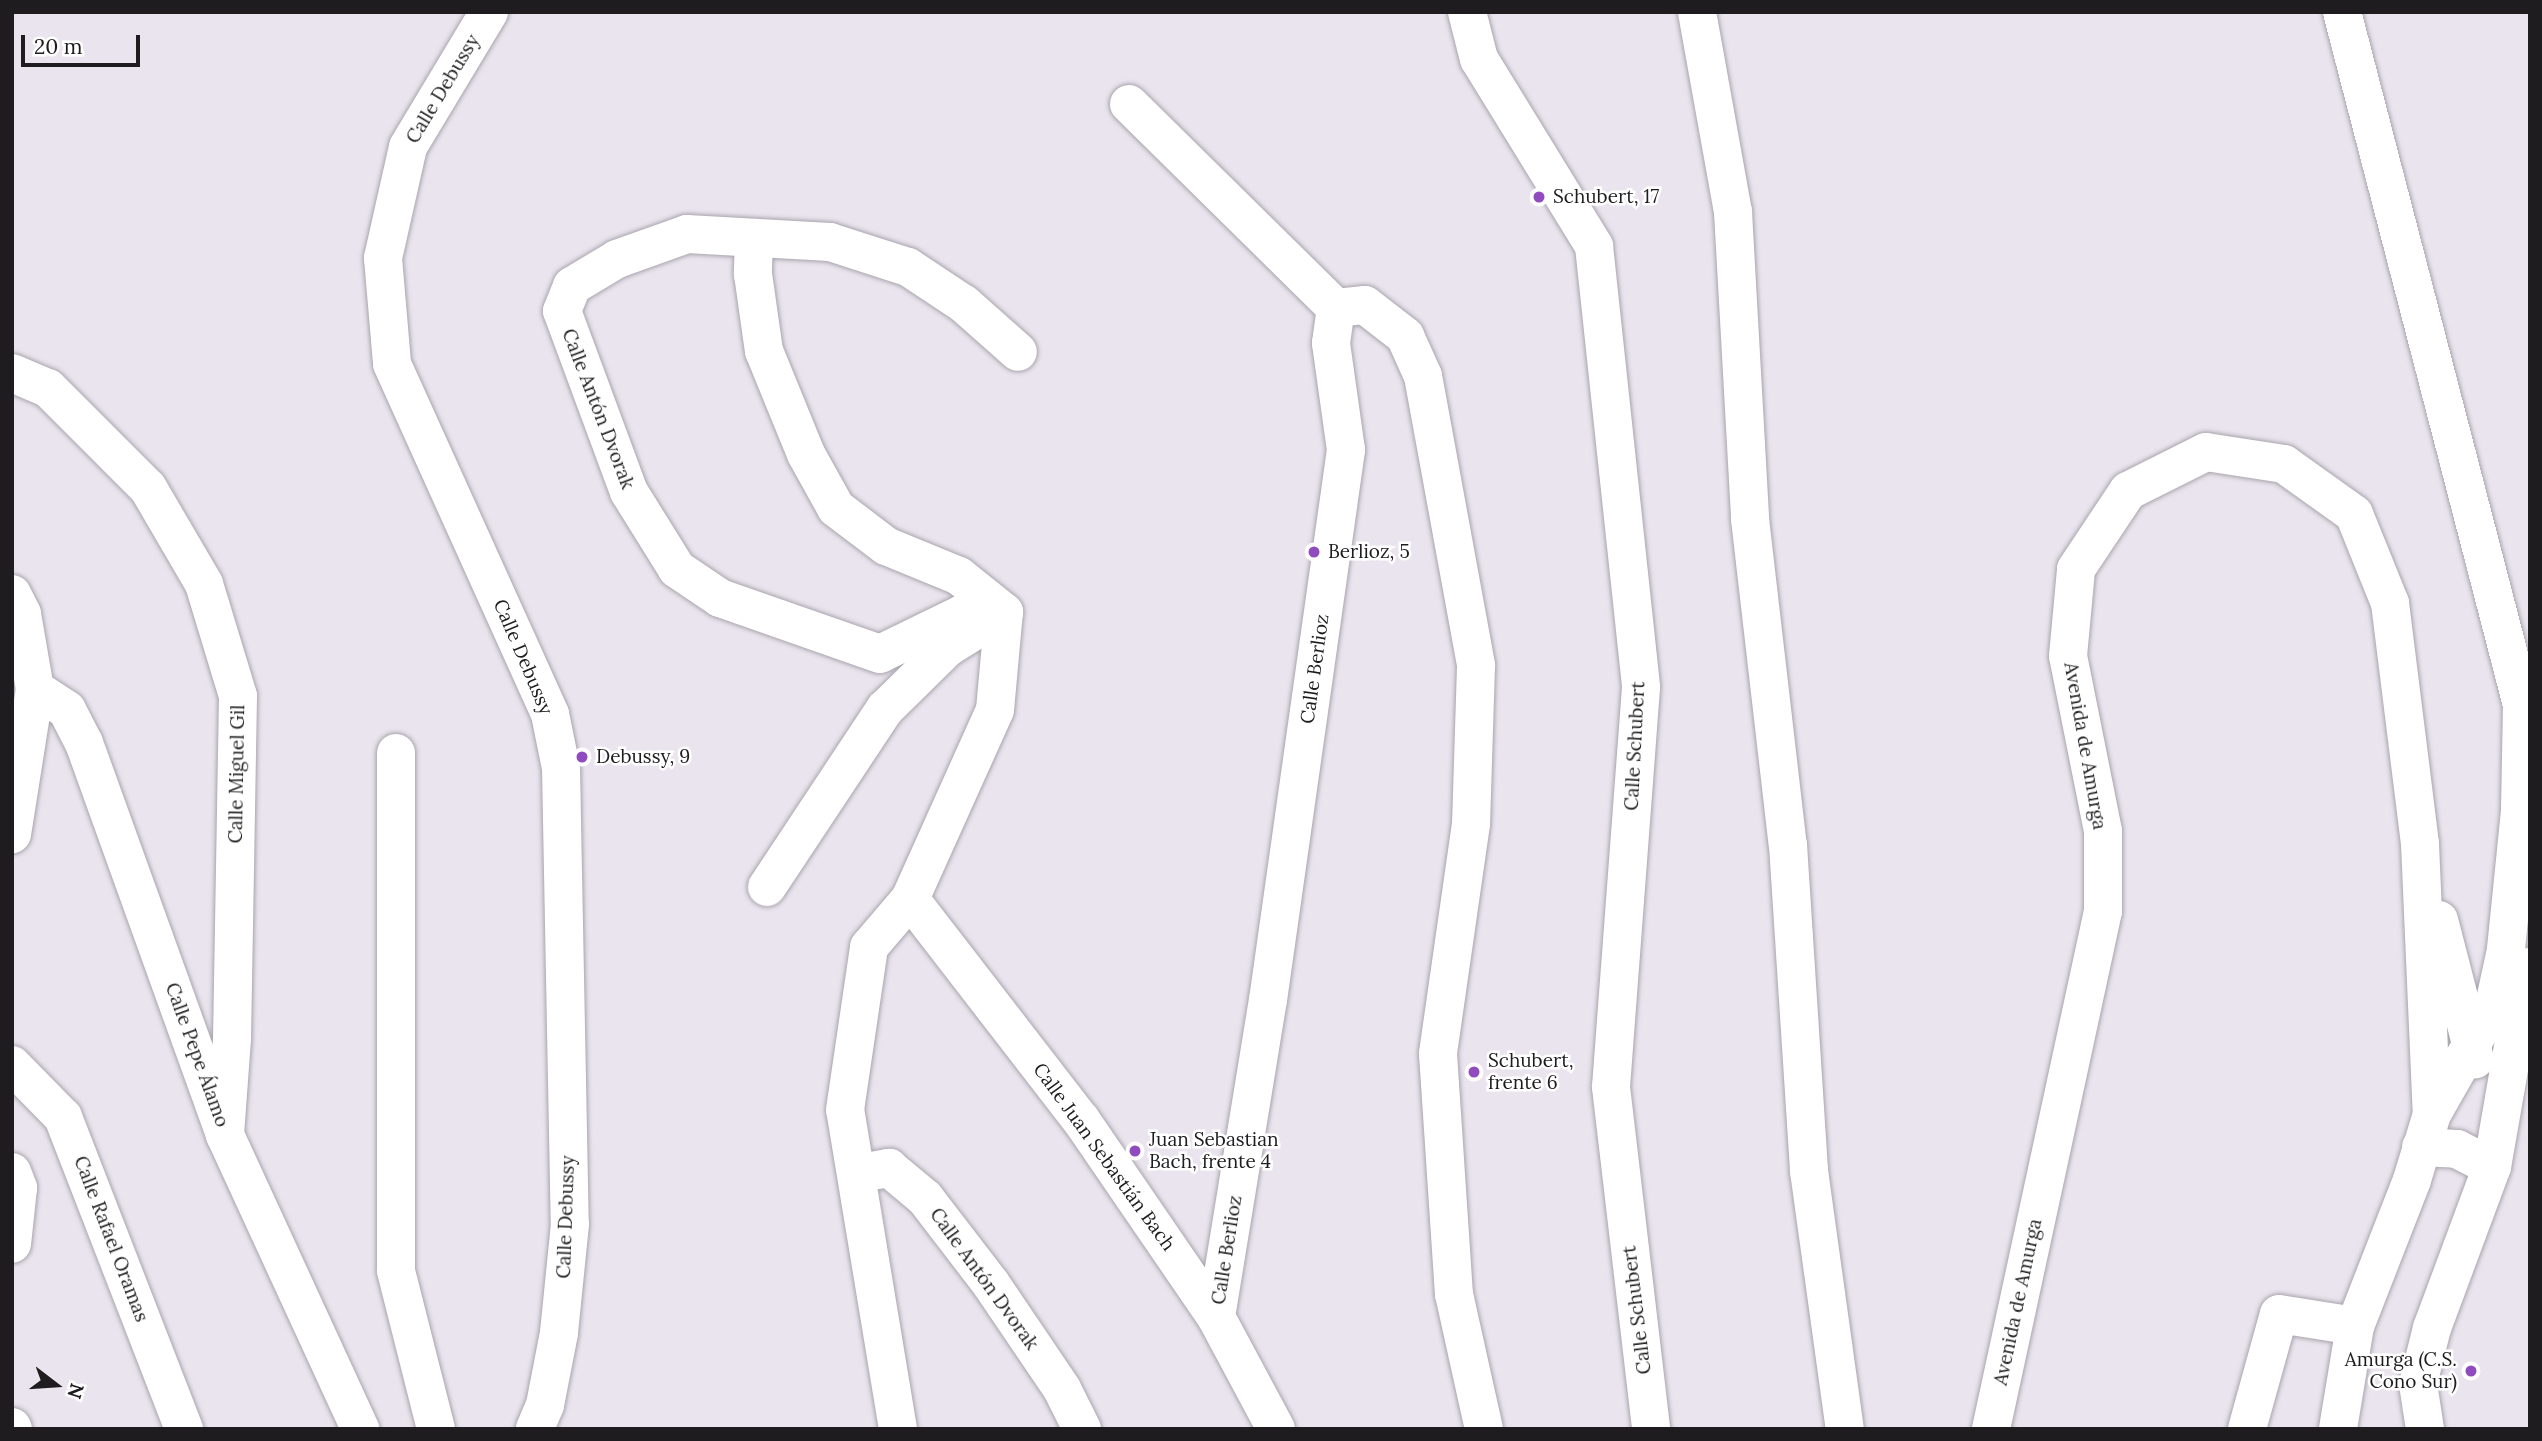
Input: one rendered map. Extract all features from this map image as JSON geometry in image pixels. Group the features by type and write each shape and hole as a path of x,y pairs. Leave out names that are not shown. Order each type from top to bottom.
{"street":[{"name":"Calle Debussy","path":"489,12 408,147 383,258 393,364 550,714 561,768 570,1224 559,1333 545,1405 535,1429"},
{"name":"Calle Schubert","path":"1467,12 1479,59 1594,246 1641,688 1611,1087 1651,1429"},
{"path":"1697,12 1733,212 1750,519 1788,845 1809,1171 1845,1429"},
{"path":"2342,12 2522,705 2518,950 2495,1151 2432,1328 2418,1384 2425,1429"},
{"path":"1129,104 1336,308 1365,305 1405,336 1423,376 1475,666 1471,824 1438,1054 1454,1294 1484,1429"},
{"name":"Calle Antón Dvorak","path":"1004,612 964,613 880,654 720,598 677,569 629,492 562,311 572,286 617,259 687,234 830,242 908,267 964,304 1018,352"},
{"path":"754,239 753,274 764,351 806,454 836,508 886,546 959,576 1004,612"},
{"name":"Calle Berlioz","path":"1216,1317 1268,1000 1346,450 1331,343 1336,308"},
{"name":"Calle Miguel Gil","path":"12,373 48,388 148,488 204,584 238,696 225,1135"},
{"name":"Avenida de Amurga","path":"1991,1429 2103,911 2103,831 2068,656 2076,569 2128,491 2206,452 2284,464 2354,514 2390,603 2420,844 2426,1131 2355,1326 2338,1429"},
{"path":"12,834 26,712 16,607"},
{"path":"768,887 885,709 947,648 1004,612"},
{"path":"898,1429 845,1111 869,947 910,899 995,710 1004,612"},
{"name":"Calle Pepe Álamo","path":"26,712 67,710 85,743 225,1135 360,1429"},
{"path":"396,752 396,1271 436,1429"},
{"path":"2520,811 2530,892"},
{"name":"Avenida de Amurga","path":"2420,844 2472,1048 2495,1151"},
{"name":"Calle Juan Sebastián Bach","path":"910,899 1081,1120 1216,1317 1276,1429"},
{"path":"2452,968 2518,950"},
{"path":"2495,1151 2457,1149 2426,1131 2494,1005 2518,950"},
{"name":"Calle Rafael Oramas","path":"12,1065 63,1116 184,1429"},
{"name":"Calle Antón Dvorak","path":"857,1174 889,1168 925,1198 991,1284 1062,1390 1082,1429"},
{"path":"12,1172 18,1188 12,1244"},
{"path":"2247,1429 2279,1314 2355,1326"}],"place":[{"name":"Schubert, 17","path":"1539,197"},
{"name":"Berlioz, 5","path":"1314,552"},
{"name":"Debussy, 9","path":"582,757"},
{"name":"Schubert, frente 6","path":"1474,1072"},
{"name":"Juan Sebastian Bach, frente 4","path":"1135,1151"},
{"name":"Amurga (C.S. Cono Sur)","path":"2471,1371"}]}
